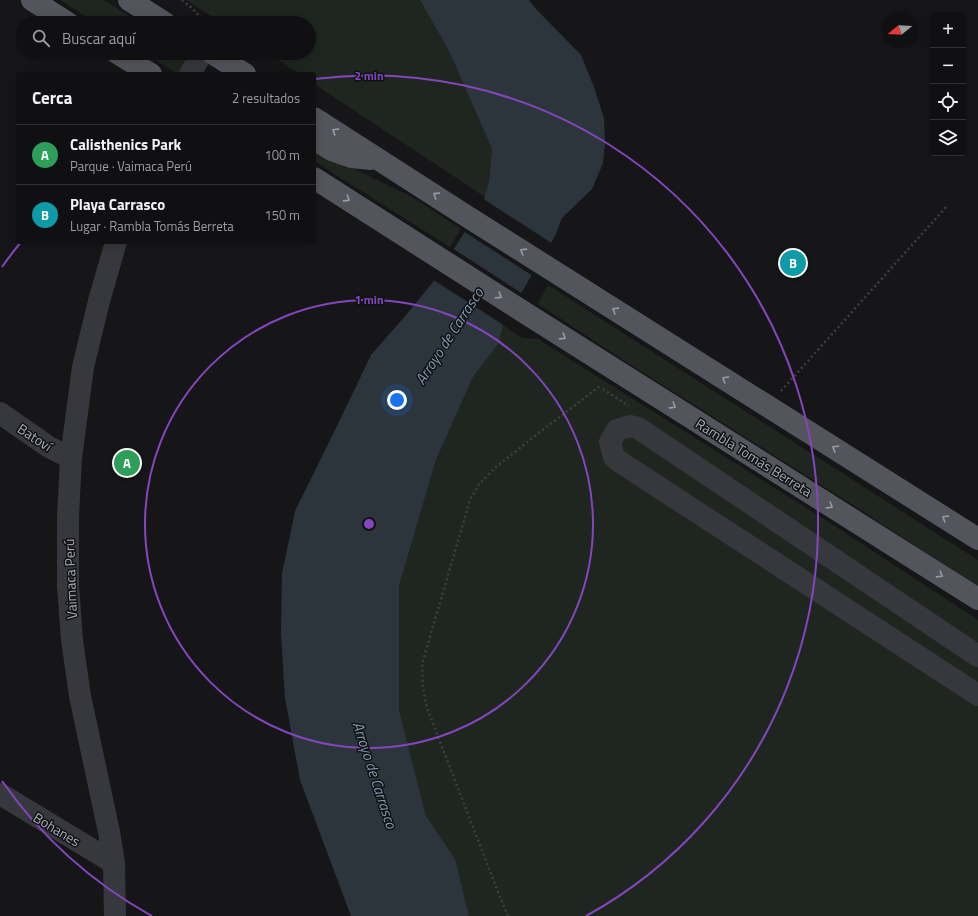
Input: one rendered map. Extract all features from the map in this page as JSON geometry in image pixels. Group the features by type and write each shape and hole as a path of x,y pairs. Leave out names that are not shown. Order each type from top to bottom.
{"main road":[{"path":"32,0 57,16"},
{"path":"129,0 154,16"},
{"path":"129,60 149,72"},
{"path":"223,60 242,72"},
{"path":"316,119 978,539"},
{"path":"316,140 332,150 352,157 380,160"},
{"name":"Rambla Tomás Berreta","path":"316,179 978,599"}],"street":[{"path":"191,72 198,60"},
{"name":"Vaimaca Perú","path":"115,244 99,301 83,367 72,458 68,517 68,586 72,640 80,696 109,832 114,864 115,916"},
{"name":"Batoví","path":"0,413 49,447 72,458"},
{"path":"978,656 638,428 630,426 617,430 610,442 614,457 620,462 978,695"},
{"name":"Bohanes","path":"0,794 114,864"}],"path":[{"path":"182,0 199,16"},
{"path":"779,393 947,206"},
{"path":"508,916 427,708 423,689 422,664 470,500 479,484 496,467 600,386"}],"shaded area":[{"path":"60,0 104,0 129,16 85,16"},
{"path":"186,0 420,0 449,51 492,149 489,181 485,197 316,85 316,72 297,72 279,60 316,60 316,16 211,16"},
{"path":"155,60 187,60 183,72 175,72"},
{"path":"316,148 332,158 414,198 461,229 450,247 316,162"},
{"path":"548,285 978,560 978,587 867,514 631,365 538,304"},
{"path":"503,325 522,338 538,339 824,519 978,620 978,916 469,916 426,816 399,710 399,586 436,460 473,377 499,343"}],"water":[{"name":"Arroyo de Carrasco","path":"420,0 529,0 581,55 594,87 604,118 605,144 603,163 592,189 562,218 555,236 503,325 499,343 473,377 436,460 399,586 399,710 426,816 455,859 469,916 351,916 300,780 285,698 281,633 282,574 295,511 371,355 433,282 483,203 489,181 492,149 449,51"}],"pier":[{"path":"482,198 553,244 533,276 463,231 481,203"},
{"path":"452,248 523,294 505,326 432,279"}],"place":[{"name":"Playa Carrasco","path":"793,263"},
{"name":"Calisthenics Park","path":"127,463"}]}
